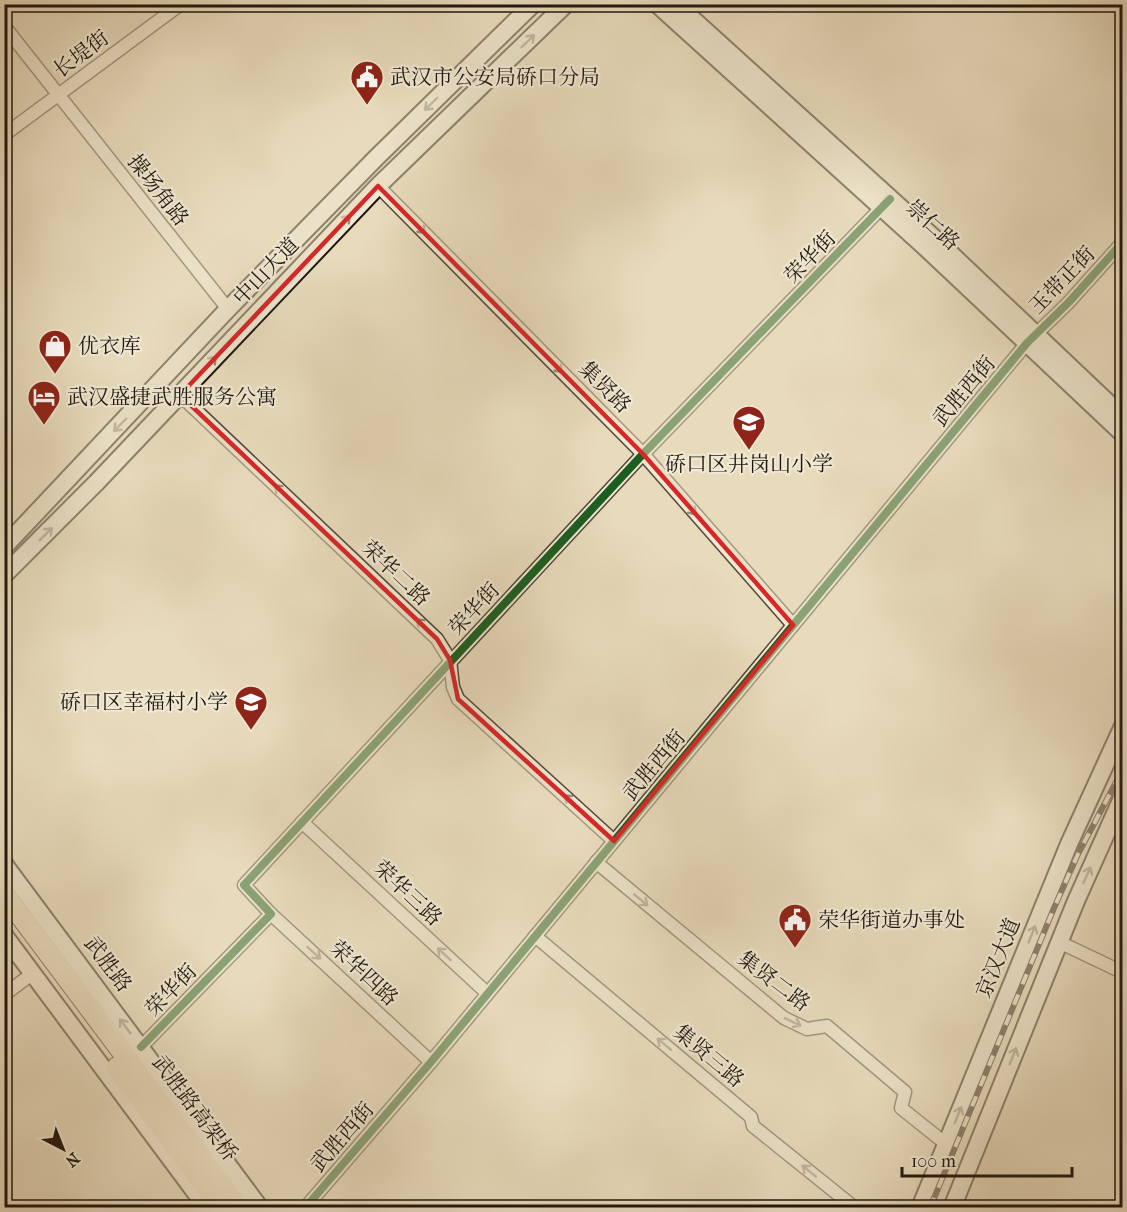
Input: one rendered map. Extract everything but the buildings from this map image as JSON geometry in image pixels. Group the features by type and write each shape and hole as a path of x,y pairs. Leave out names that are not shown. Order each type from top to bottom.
{"main road":[{"name":"中山大道","path":"4,547 228,309 376,158 533,4"},
{"name":"中山大道","path":"4,575 180,395 378,186 566,4"},
{"name":"崇仁路","path":"657,4 886,204"},
{"name":"崇仁路","path":"675,4 1031,338 1122,416"},
{"name":"崇仁路","path":"1031,338 1122,433"},
{"name":"京汉大道","path":"920,1208 1069,844 1122,728"},
{"path":"952,1208 1059,942 1122,798"},
{"name":"武胜路","path":"4,864 260,1208"},
{"name":"武胜路高架桥","path":"4,894 238,1208"},
{"name":"武胜路高架桥","path":"4,916 221,1208"},
{"path":"4,935 207,1208"}],"street":[{"name":"长堤街","path":"4,135 181,4"},
{"name":"操场角路","path":"4,27 228,309"},
{"name":"集贤路","path":"378,186 643,454 793,625"},
{"name":"荣华街","path":"141,1047 271,914 244,885 643,454 886,204"},
{"name":"玉带正街","path":"1031,338 1069,302 1122,243"},
{"name":"武胜西街","path":"305,1208 431,1062 1031,338"},
{"name":"荣华二路","path":"180,395 437,639 450,660 453,687 458,699 614,841"},
{"name":"荣华三路","path":"302,822 487,993"},
{"name":"集贤二路","path":"596,862 784,1018 807,1029 827,1026 905,1092 902,1108 946,1144"},
{"name":"荣华四路","path":"271,914 431,1062"},
{"name":"集贤三路","path":"535,936 751,1116 753,1126 855,1208"},
{"path":"1059,942 1122,972"},
{"path":"4,995 33,973"}],"highlighted area":[{"path":"378,186 643,454 793,625 614,841 458,699 450,660 437,639 180,395"}],"railway":[{"path":"930,1208 1054,908 1078,854 1122,771"}],"cycle path":[{"path":"141,1047 271,914 244,885 643,454 890,199"},
{"path":"305,1208 431,1062 1027,343 1069,302 1122,243"}],"place":[{"name":"武汉市公安局硚口分局","path":"367,106"},
{"name":"优衣库","path":"55,375"},
{"name":"武汉盛捷武胜服务公寓","path":"44,426"},
{"name":"硚口区井岗山小学","path":"749,451"},
{"name":"硚口区幸福村小学","path":"251,731"},
{"name":"荣华街道办事处","path":"795,949"}]}
